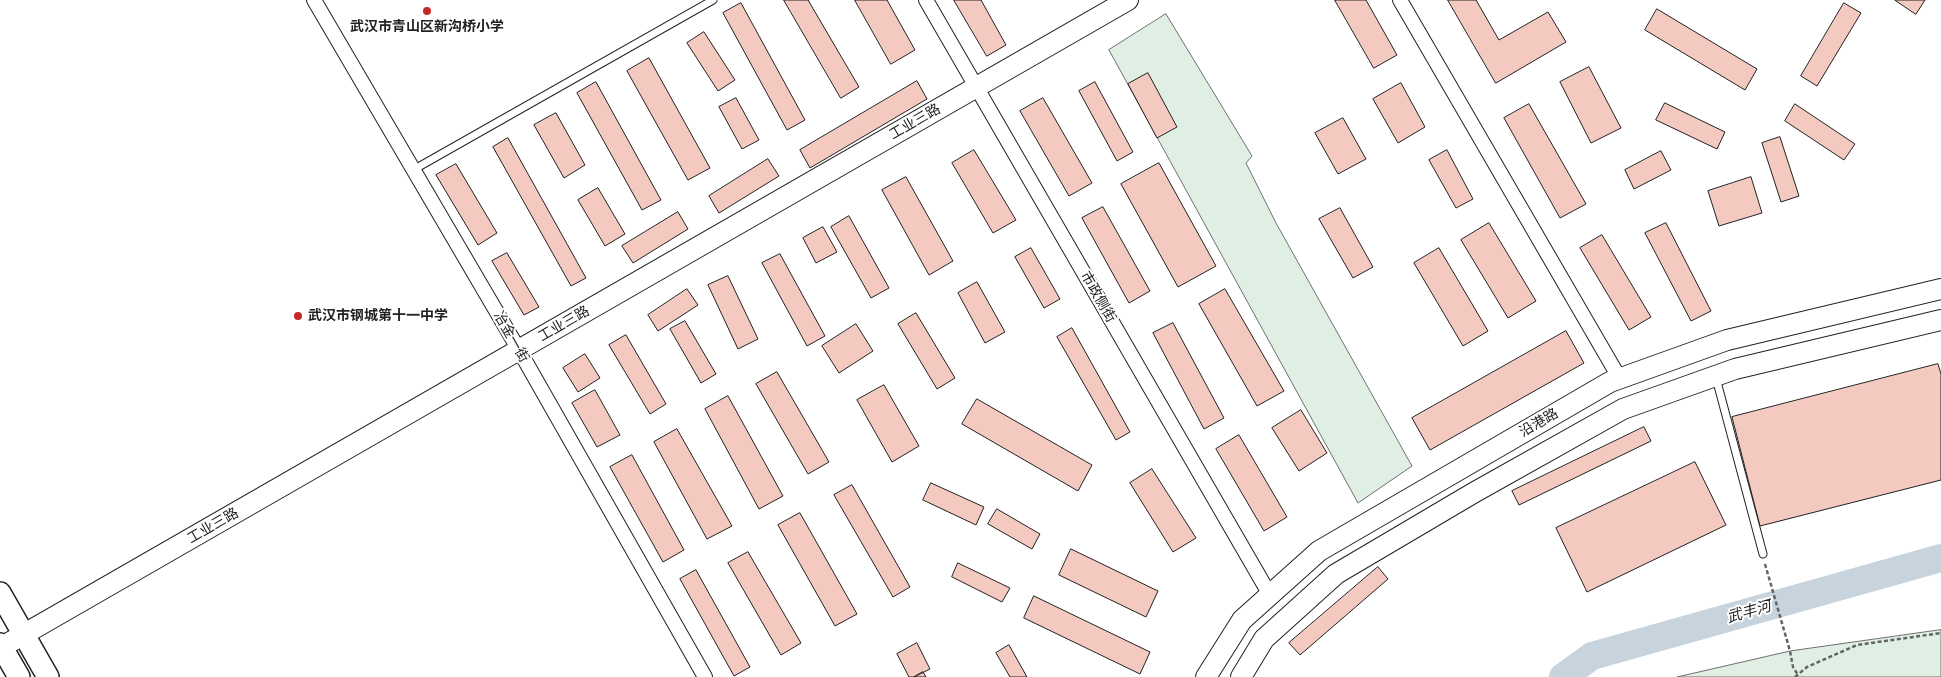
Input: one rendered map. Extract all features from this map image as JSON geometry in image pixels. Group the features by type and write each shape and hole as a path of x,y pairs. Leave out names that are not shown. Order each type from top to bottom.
{"main road":[{"name":"工业三路","path":"1,646 24,635 1128,0"},
{"name":"沿港路","path":"1206,677 1242,620 1319,551 1610,382 1727,340 1941,289"},
{"name":"沿港路","path":"1241,677 1264,639 1336,574 1623,409 1735,368 1941,320"},
{"path":"0,593 48,677"},
{"path":"1,646 19,677"}],"street":[{"name":"冶金一街","path":"314,0 519,350 705,677"},
{"name":"市政侧街","path":"926,0 1270,595"},
{"path":"1400,0 1620,379"}],"lane":[{"path":"413,170 713,0"},
{"path":"1715,376 1763,554"}],"path":[{"path":"1765,566 1796,676 1807,667 1857,645 1941,633"}],"green space":[{"path":"1166,14 1252,156 1246,163 1276,223 1412,466 1358,503 1109,50"},
{"path":"1941,630 1941,677 1677,677 1790,651"}],"building":[{"path":"784,0 808,0 859,87 841,98"},
{"path":"855,0 887,0 915,50 891,64"},
{"path":"954,0 981,0 1006,45 987,56"},
{"path":"1335,0 1366,0 1397,55 1374,68"},
{"path":"1448,0 1476,0 1499,40 1548,12 1566,42 1496,83"},
{"path":"1895,0 1925,0 1916,14"},
{"path":"741,3 805,120 787,130 723,13"},
{"path":"1844,3 1861,13 1817,86 1801,76"},
{"path":"1657,9 1757,69 1745,90 1645,30"},
{"path":"704,32 735,80 718,91 687,43"},
{"path":"649,58 710,168 688,180 627,71"},
{"path":"1589,67 1621,128 1591,143 1560,82"},
{"path":"1148,73 1177,127 1157,138 1128,84"},
{"path":"917,81 927,99 810,168 800,150"},
{"path":"596,82 661,200 642,210 577,93"},
{"path":"1095,82 1133,152 1117,161 1079,91"},
{"path":"1401,83 1425,127 1398,143 1373,99"},
{"path":"736,98 759,140 742,149 719,107"},
{"path":"1043,98 1092,183 1069,196 1020,111"},
{"path":"1665,103 1725,132 1717,149 1656,120"},
{"path":"1529,104 1586,204 1560,218 1504,118"},
{"path":"1795,104 1855,144 1844,160 1785,121"},
{"path":"556,113 585,165 564,178 534,125"},
{"path":"1343,118 1366,159 1338,174 1315,133"},
{"path":"1780,137 1799,196 1781,202 1762,143"},
{"path":"508,138 586,278 571,286 493,147"},
{"path":"974,150 1016,220 993,233 952,163"},
{"path":"1447,150 1473,199 1456,208 1429,160"},
{"path":"1661,151 1671,170 1634,189 1625,170"},
{"path":"768,159 779,176 719,213 709,196"},
{"path":"1159,163 1216,266 1178,287 1121,184"},
{"path":"456,164 497,233 478,245 436,175"},
{"path":"906,177 953,261 929,275 882,190"},
{"path":"1751,177 1762,213 1719,226 1708,191"},
{"path":"598,188 625,234 605,246 578,200"},
{"path":"1103,207 1150,291 1129,303 1082,218"},
{"path":"1340,208 1373,267 1353,278 1319,219"},
{"path":"678,212 688,229 633,263 622,246"},
{"path":"849,216 889,288 871,298 831,227"},
{"path":"1489,223 1536,301 1508,318 1461,240"},
{"path":"1666,223 1711,311 1691,321 1645,233"},
{"path":"823,227 837,252 816,263 803,238"},
{"path":"1602,235 1651,317 1629,330 1580,248"},
{"path":"1031,248 1060,299 1044,308 1015,257"},
{"path":"1439,248 1488,331 1463,346 1414,263"},
{"path":"507,253 539,307 524,315 492,261"},
{"path":"780,254 825,336 807,346 762,263"},
{"path":"728,276 758,339 738,349 708,285"},
{"path":"977,282 1005,332 985,343 958,293"},
{"path":"687,289 698,305 658,331 648,315"},
{"path":"1225,289 1284,391 1257,406 1199,304"},
{"path":"916,313 955,378 937,389 898,324"},
{"path":"685,321 716,374 701,383 670,329"},
{"path":"1173,323 1224,418 1204,429 1153,333"},
{"path":"856,324 873,351 839,373 822,346"},
{"path":"1072,328 1130,432 1116,440 1057,337"},
{"path":"1566,331 1584,363 1430,450 1412,418"},
{"path":"626,335 666,404 650,414 609,345"},
{"path":"585,354 600,378 578,392 563,368"},
{"path":"1938,364 1941,374 1941,480 1760,526 1732,417"},
{"path":"777,372 829,462 808,474 756,384"},
{"path":"884,385 919,446 892,462 857,400"},
{"path":"595,390 620,435 597,447 572,403"},
{"path":"728,396 783,496 759,509 705,409"},
{"path":"977,399 1092,465 1078,491 962,424"},
{"path":"1301,410 1327,453 1299,471 1272,428"},
{"path":"1644,427 1651,441 1519,505 1512,491"},
{"path":"677,429 732,526 707,539 654,442"},
{"path":"1239,435 1287,517 1264,531 1216,449"},
{"path":"632,455 684,550 663,562 610,467"},
{"path":"1695,462 1726,525 1587,592 1556,528"},
{"path":"1152,469 1196,538 1173,552 1130,483"},
{"path":"931,483 984,507 976,525 923,500"},
{"path":"852,485 910,587 893,597 834,495"},
{"path":"997,509 1040,534 1032,549 988,524"},
{"path":"800,513 857,614 835,626 778,525"},
{"path":"1071,549 1158,591 1146,617 1059,575"},
{"path":"748,552 801,643 781,655 728,563"},
{"path":"958,563 1010,588 1002,602 952,577"},
{"path":"1378,567 1388,579 1300,655 1289,643"},
{"path":"696,570 750,667 734,676 680,579"},
{"path":"1034,596 1150,652 1140,674 1024,618"},
{"path":"917,643 930,669 914,677 909,677 897,654"},
{"path":"1009,645 1027,677 1010,677 996,653"},
{"path":"923,672 926,677 914,677"}],"waterway":[{"name":"武丰河","path":"1563,677 1592,656 1941,558"}],"place":[{"name":"武汉市青山区新沟桥小学","path":"427,11"},
{"name":"武汉市钢城第十一中学","path":"298,316"}]}
